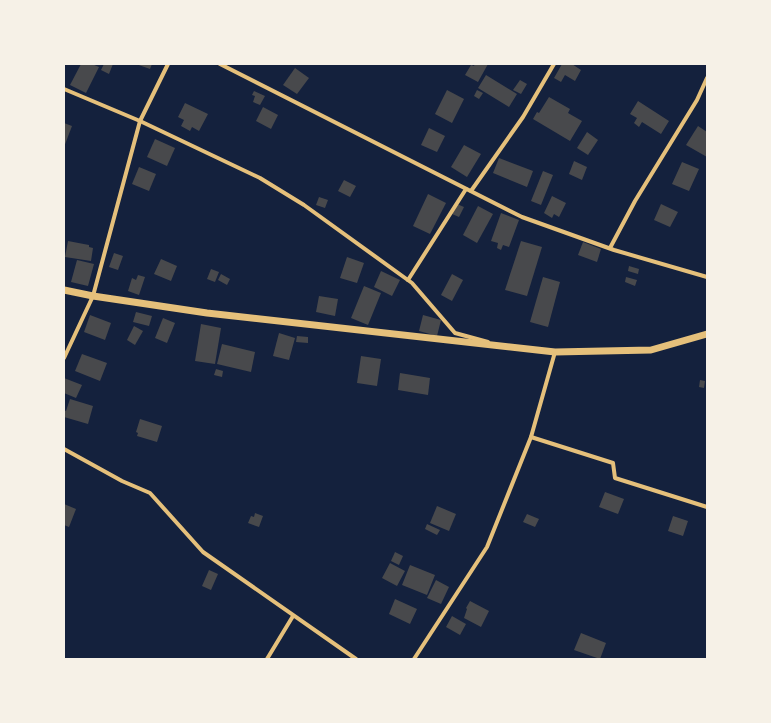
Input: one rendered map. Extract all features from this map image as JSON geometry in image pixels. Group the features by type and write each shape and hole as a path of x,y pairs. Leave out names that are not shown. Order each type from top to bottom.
{"street":[{"path":"64,358 93,296 140,121 168,64"},
{"path":"220,64 522,217 610,248 707,277"},
{"path":"471,191 523,117 554,64"},
{"path":"610,248 635,201 697,100 707,78"},
{"path":"64,89 140,121 266,182 304,205 408,280 455,333 509,347"},
{"path":"408,280 466,189"},
{"path":"64,290 93,296 207,313 555,352 651,350 707,334"},
{"path":"414,659 487,547 531,437 555,352"},
{"path":"531,437 613,463 615,478 707,507"},
{"path":"64,449 122,481 150,493 203,552 356,659"},
{"path":"267,659 293,616"}],"building":[{"path":"81,64 92,64 99,67 86,93 70,85"},
{"path":"104,64 113,64 109,74 101,70"},
{"path":"136,64 152,64 150,69"},
{"path":"475,64 488,64 478,82 465,75 471,65 474,66"},
{"path":"562,64 572,64 581,70 575,81 565,75 561,82 554,78"},
{"path":"295,68 309,78 297,94 283,85"},
{"path":"486,75 517,94 509,107 478,88"},
{"path":"520,80 527,84 521,94 513,90"},
{"path":"447,90 464,99 452,123 435,114"},
{"path":"477,90 483,93 479,99 474,96"},
{"path":"254,91 265,96 260,105 253,102 255,96 252,95"},
{"path":"549,97 570,109 568,113 582,121 570,141 533,119 537,112 539,113"},
{"path":"638,101 669,121 661,134 642,122 639,127 634,123 637,118 630,114"},
{"path":"185,103 208,114 199,131 192,127 190,131 181,126 184,120 178,117"},
{"path":"263,107 278,115 271,129 256,121"},
{"path":"64,123 72,126 64,147"},
{"path":"698,126 707,132 707,157 686,145"},
{"path":"429,128 445,136 437,152 421,145"},
{"path":"587,132 598,140 588,155 577,148"},
{"path":"155,139 175,148 167,166 147,157"},
{"path":"464,145 481,154 467,177 451,167"},
{"path":"499,158 533,171 527,187 493,173"},
{"path":"574,161 587,167 582,180 569,174"},
{"path":"682,162 699,169 689,191 672,184"},
{"path":"139,167 156,174 149,191 132,184"},
{"path":"543,171 553,175 541,205 531,201"},
{"path":"344,180 356,186 350,197 338,191"},
{"path":"428,194 446,203 430,234 413,226"},
{"path":"552,196 566,203 559,217 554,214 552,218 544,213"},
{"path":"319,197 328,200 325,208 316,205"},
{"path":"457,204 464,207 459,217 452,214"},
{"path":"661,204 678,212 670,227 654,220"},
{"path":"478,206 493,214 477,243 463,235"},
{"path":"501,213 519,220 509,247 503,245 501,250 497,248 498,243 491,241"},
{"path":"68,241 89,245 89,247 93,248 91,261 65,257"},
{"path":"521,241 542,247 527,296 505,290"},
{"path":"583,242 601,249 597,262 578,255"},
{"path":"114,253 123,256 118,270 109,267"},
{"path":"347,257 364,263 357,283 340,278"},
{"path":"161,259 177,266 171,281 154,274"},
{"path":"77,260 94,264 88,286 71,282"},
{"path":"629,266 639,269 638,274 628,271"},
{"path":"211,269 219,272 215,282 207,279"},
{"path":"381,271 400,280 392,296 374,287"},
{"path":"221,274 230,279 227,285 218,280"},
{"path":"452,274 463,280 452,301 441,295"},
{"path":"138,275 145,277 139,295 128,291 132,278 136,280"},
{"path":"543,277 560,282 548,327 530,322"},
{"path":"626,277 637,280 635,286 625,282"},
{"path":"364,286 381,293 368,325 351,318"},
{"path":"319,296 338,299 335,316 316,312"},
{"path":"136,312 152,316 149,326 133,322"},
{"path":"90,315 111,323 105,340 84,332"},
{"path":"423,315 441,320 437,336 419,331"},
{"path":"163,318 175,323 167,343 155,338"},
{"path":"201,324 221,328 215,364 195,361"},
{"path":"134,326 143,331 135,345 127,340"},
{"path":"279,333 295,338 289,360 273,356"},
{"path":"297,336 308,337 308,343 296,342"},
{"path":"222,344 255,352 251,372 217,364"},
{"path":"82,354 107,363 100,381 75,371"},
{"path":"361,356 381,359 377,386 357,383"},
{"path":"216,369 223,371 222,377 214,375"},
{"path":"400,373 430,378 428,395 398,390"},
{"path":"64,378 82,385 76,398 64,393"},
{"path":"700,380 705,381 704,388 699,387"},
{"path":"70,399 93,406 88,424 64,417 64,410 66,411"},
{"path":"140,419 162,426 157,442 137,436 138,433 136,432"},
{"path":"605,492 624,499 618,514 599,507"},
{"path":"64,504 76,509 69,527 64,525"},
{"path":"437,506 456,514 449,531 430,523"},
{"path":"255,513 263,516 259,527 248,523 251,516 254,517"},
{"path":"527,514 539,519 535,527 523,522"},
{"path":"673,516 688,521 683,536 668,531"},
{"path":"427,524 440,530 437,535 425,529"},
{"path":"395,552 403,556 399,565 391,561"},
{"path":"390,563 405,571 397,586 382,578"},
{"path":"410,565 435,575 427,595 402,585"},
{"path":"209,570 218,574 211,590 202,586"},
{"path":"436,580 449,587 441,604 427,598"},
{"path":"395,599 417,609 410,624 389,614"},
{"path":"470,601 489,611 481,627 464,618 466,608"},
{"path":"452,616 466,624 460,635 446,627"},
{"path":"581,633 606,643 600,659 574,650"}]}
